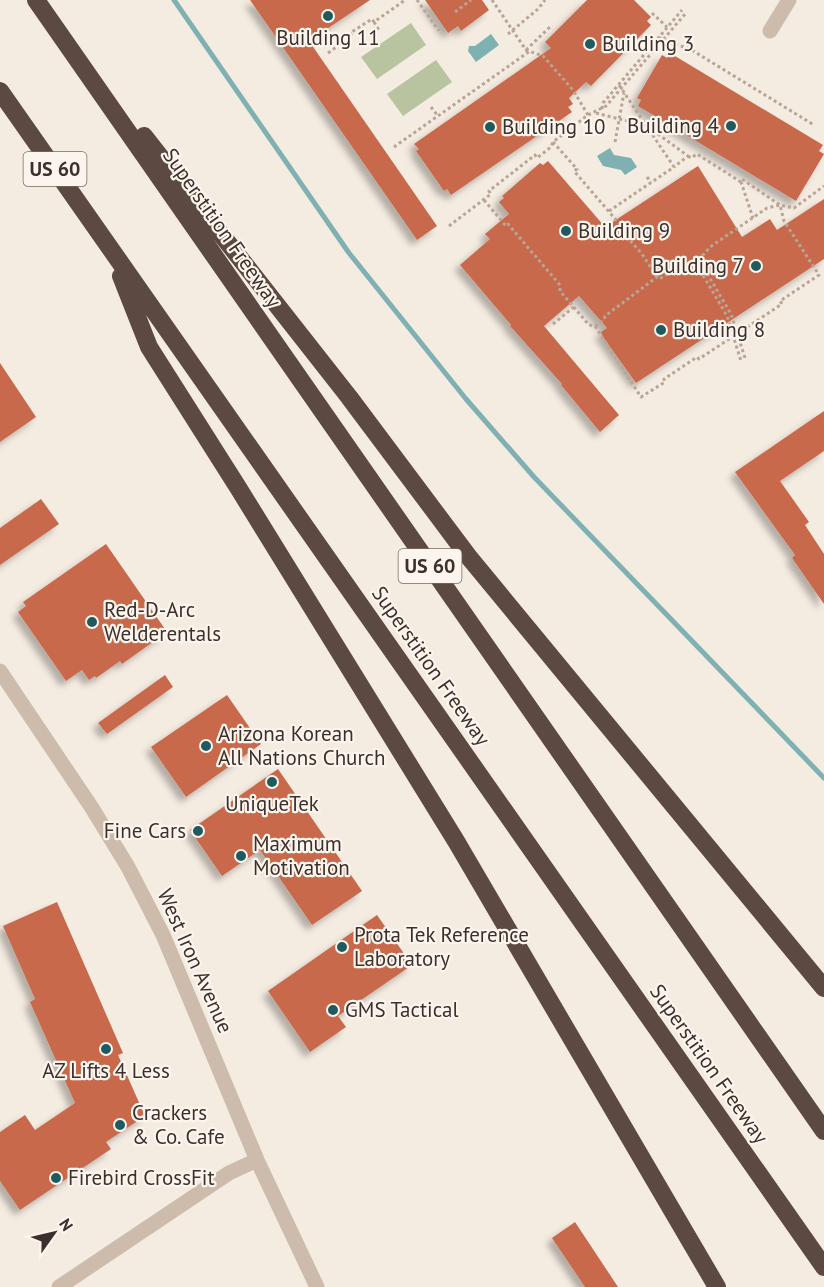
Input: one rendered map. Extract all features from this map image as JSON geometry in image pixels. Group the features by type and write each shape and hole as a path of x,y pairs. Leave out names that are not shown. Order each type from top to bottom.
{"highway":[{"path":"36,0 349,397 468,556 824,988"},
{"name":"Superstition Freeway","path":"36,0 824,1131"},
{"name":"Superstition Freeway","path":"0,91 824,1267"},
{"path":"110,247 149,347 456,842 717,1287"}],"street":[{"path":"770,32 789,0"},
{"name":"West Iron Avenue","path":"0,671 92,808 128,867 163,935 257,1160 317,1287"},
{"path":"59,1287 229,1173 257,1160"}],"path":[{"path":"374,22 405,0"},
{"path":"417,0 439,31"},
{"path":"455,12 471,0"},
{"path":"492,0 528,50 543,56 573,90 588,116"},
{"path":"508,34 545,0"},
{"path":"449,226 484,200 491,194 489,191 535,155 537,158 551,147 553,142 588,116 606,106 620,86 684,12"},
{"path":"652,13 669,29"},
{"path":"328,53 352,36 350,33 372,19 380,32"},
{"path":"394,147 528,50 552,25"},
{"path":"661,39 690,49 814,125"},
{"path":"620,86 674,167"},
{"path":"615,142 625,92"},
{"path":"431,106 438,116"},
{"path":"594,112 647,126 691,158 697,154 741,182 753,218"},
{"path":"553,142 577,169 574,171 623,228 621,230 642,254 657,277"},
{"path":"609,211 688,156"},
{"path":"647,177 651,182"},
{"path":"741,182 742,179 780,205 794,208 824,186"},
{"path":"484,200 506,226 508,224 560,285 560,291 589,325 595,326 657,277 659,279 698,258 710,247 767,208 780,205"},
{"path":"595,326 641,397 665,382 664,379 688,362 697,357 699,360 782,304 780,301 819,275 784,221 780,205"},
{"path":"698,258 732,317 734,336 741,361"},
{"path":"694,260 738,333 745,358"},
{"path":"553,324 574,307"},
{"path":"728,319 732,317"}],"green space":[{"path":"411,23 426,45 377,79 361,57"},
{"path":"436,60 452,82 403,116 387,94"}],"water":[{"path":"491,34 499,45 476,62 468,51 469,46 475,46"},
{"path":"610,148 614,155 631,158 637,167 625,175 621,170 603,166 597,156"}],"building":[{"path":"250,0 370,0 309,41 437,226 417,240"},
{"path":"425,0 482,0 489,10 461,31 458,26 448,33"},
{"path":"587,0 634,0 651,17 647,21 651,25 591,86 586,82 569,98 573,104 568,107 572,112 451,195 447,189 444,191 416,151 419,149 414,144 551,48 545,42"},
{"name":"Building 4","path":"670,53 823,145 819,151 824,154 796,201 638,106 641,100 637,98 662,55 667,58"},
{"path":"548,161 605,227 698,166 742,237 770,219 777,230 824,199 824,259 636,383 603,337 601,332 607,328 579,296 544,326 619,415 600,432 460,265 490,239 485,234 509,214 499,202 504,198 502,196 540,163 543,165"},
{"path":"0,363 36,417 0,442"},
{"path":"824,411 824,451 780,481 809,522 805,525 824,554 824,604 792,558 795,555 735,472"},
{"path":"41,499 59,524 0,565 0,528"},
{"name":"Red-D-Arc Welderentals","path":"106,544 167,632 122,664 120,661 96,678 95,676 89,680 82,670 66,681 18,612 26,606 23,602"},
{"path":"165,675 173,687 107,734 98,723"},
{"name":"Arizona Korean All Nations Church","path":"227,695 261,744 186,797 151,747"},
{"path":"278,769 362,891 312,925 260,850 222,876 190,830"},
{"path":"57,902 123,1053 118,1055 145,1116 106,1142 111,1149 20,1210 0,1181 0,1132 25,1115 35,1130 75,1103 30,1002 35,999 3,926"},
{"path":"377,915 412,965 338,1016 346,1027 310,1052 268,991"},
{"path":"575,1222 618,1287 585,1287 552,1238"}],"waterway":[{"path":"174,0 349,253 466,399 534,477 824,778"}],"place":[{"name":"Building 11","path":"328,16"},
{"name":"Building 3","path":"590,44"},
{"name":"Building 4","path":"731,126"},
{"name":"Building 10","path":"490,127"},
{"name":"Building 9","path":"566,231"},
{"name":"Building 7","path":"756,266"},
{"name":"Building 8","path":"661,330"},
{"name":"Red-D-Arc Welderentals","path":"92,622"},
{"name":"Arizona Korean All Nations Church","path":"206,746"},
{"name":"UniqueTek","path":"272,782"},
{"name":"Fine Cars","path":"198,831"},
{"name":"Maximum Motivation","path":"241,856"},
{"name":"Prota Tek Reference Laboratory","path":"342,947"},
{"name":"GMS Tactical","path":"333,1010"},
{"name":"AZ Lifts 4 Less","path":"106,1049"},
{"name":"Crackers & Co. Cafe","path":"120,1125"},
{"name":"Firebird CrossFit","path":"56,1178"}]}
